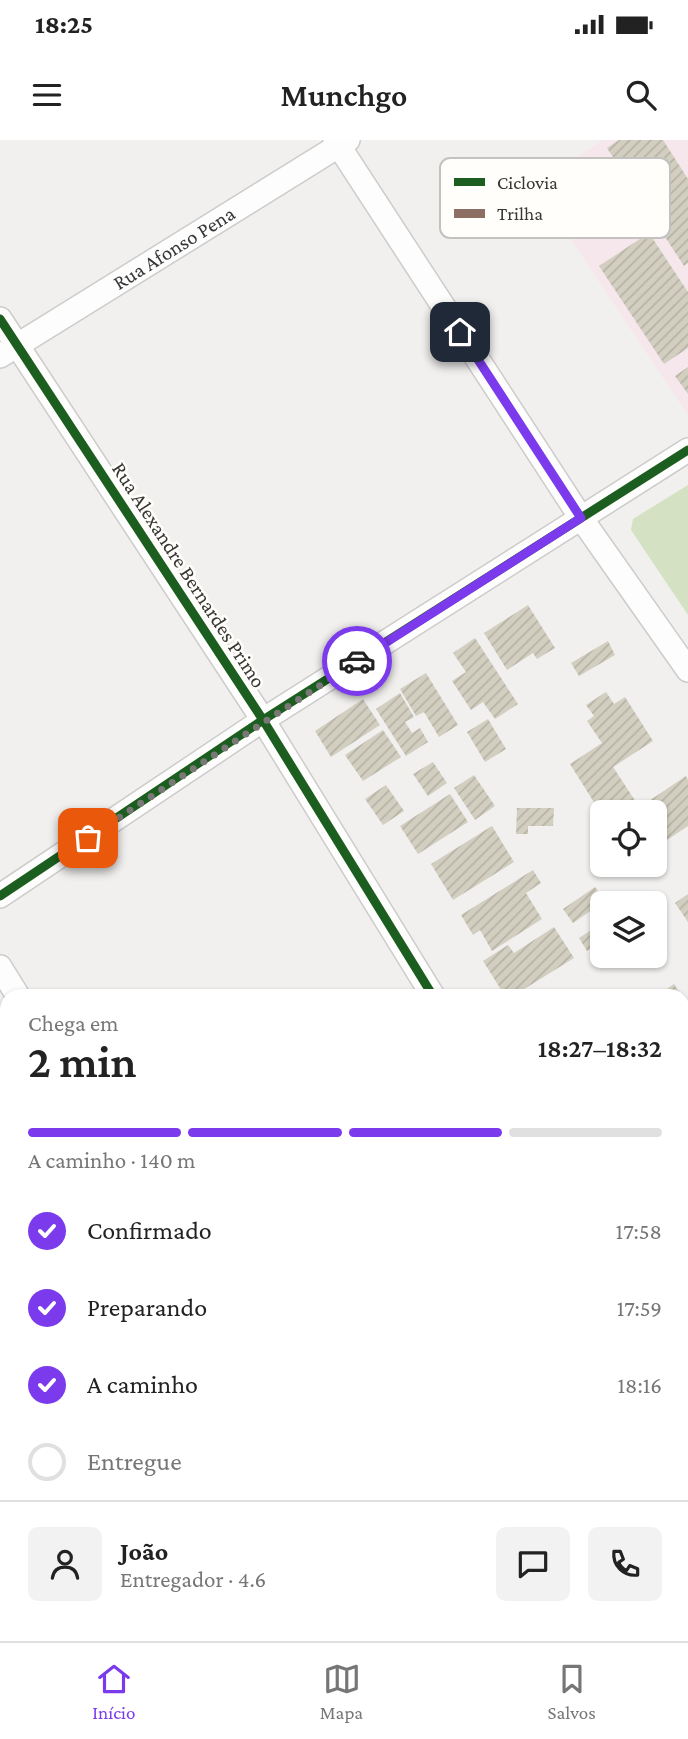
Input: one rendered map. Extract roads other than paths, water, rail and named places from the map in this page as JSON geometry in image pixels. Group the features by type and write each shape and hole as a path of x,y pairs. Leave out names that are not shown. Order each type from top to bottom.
{"street":[{"name":"Rua Afonso Pena","path":"8,351 341,142"},
{"path":"341,142 581,518 688,670"},
{"name":"Rua Alexandre Bernardes Primo","path":"0,319 8,351 263,720 429,989"},
{"path":"0,896 263,720 688,450"},
{"path":"0,967 14,989"}]}
